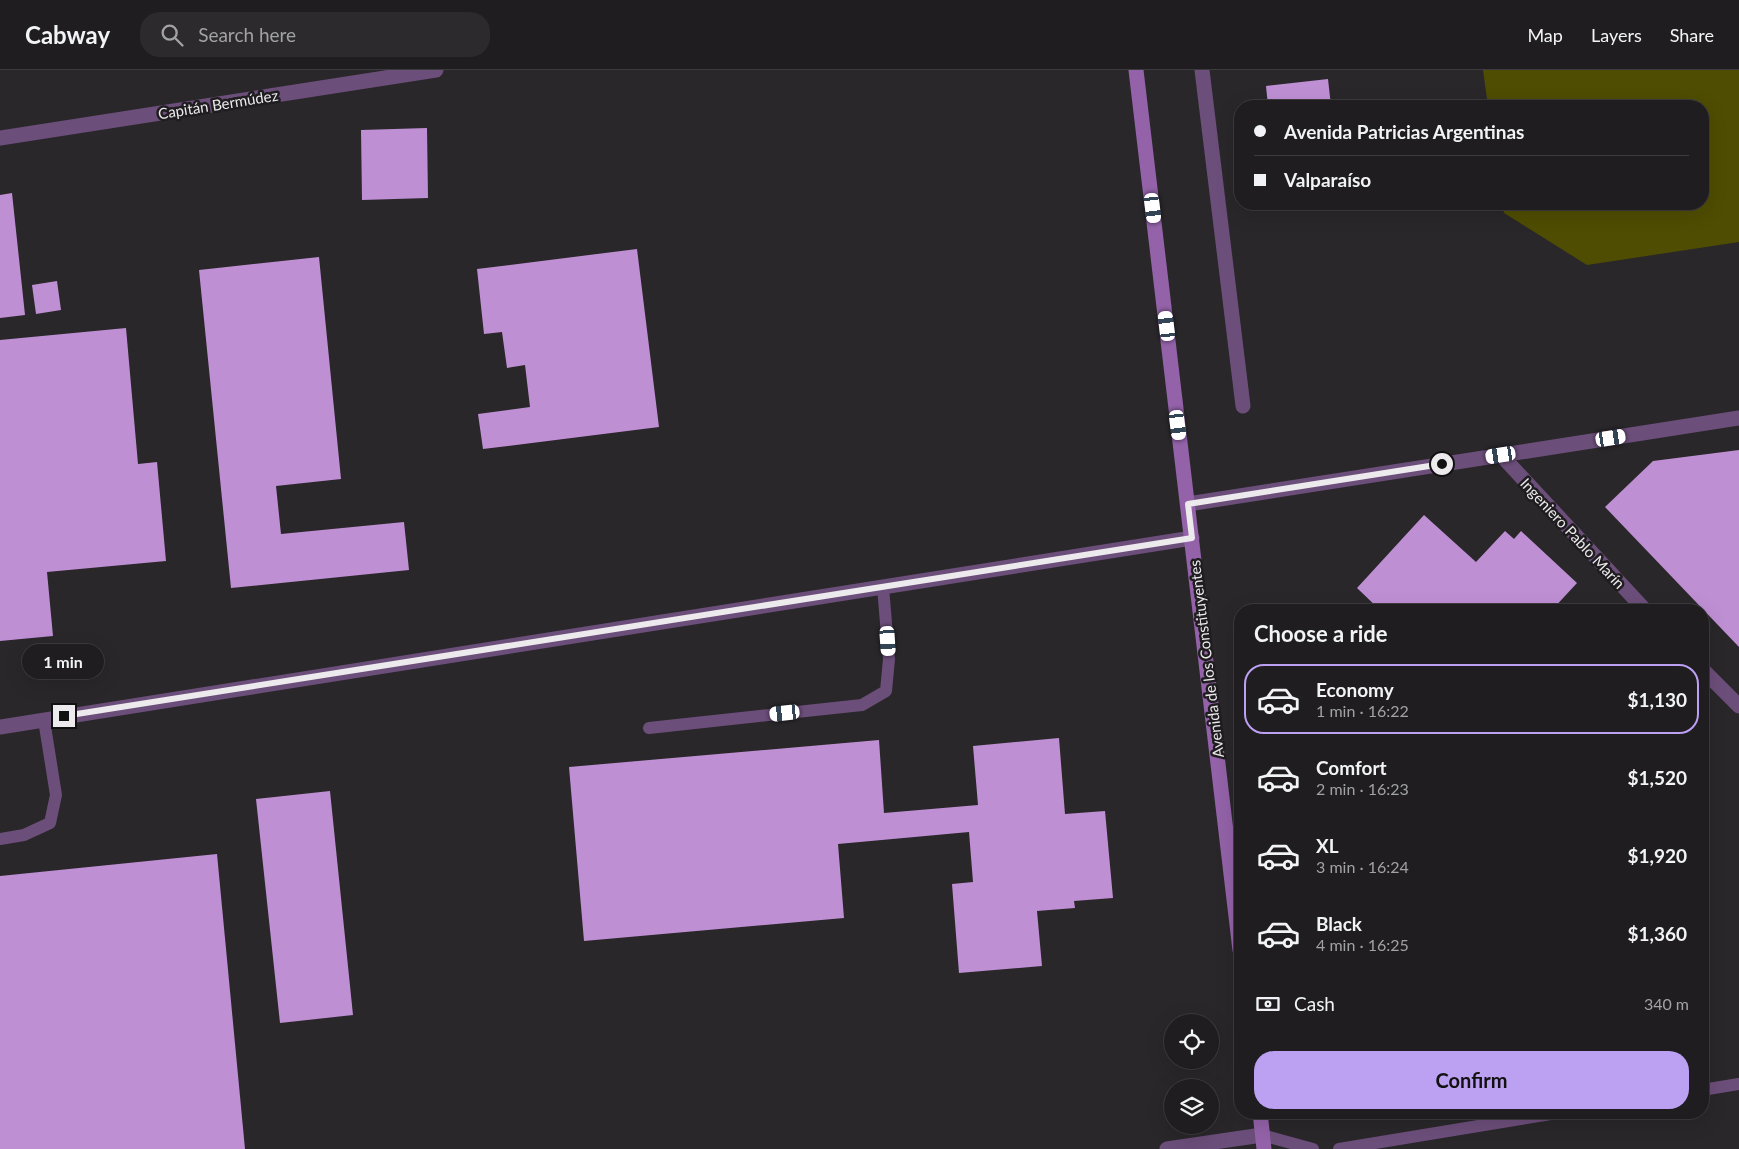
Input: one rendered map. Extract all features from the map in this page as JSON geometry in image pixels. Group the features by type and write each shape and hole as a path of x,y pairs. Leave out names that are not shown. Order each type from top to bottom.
{"main road":[{"name":"Avenida de los Constituyentes","path":"1136,70 1234,898"},
{"path":"1261,1119 1263,1142"}],"street":[{"name":"Capitán Bermúdez","path":"0,138 436,70"},
{"path":"1202,70 1243,406"},
{"path":"1188,504 1739,418"},
{"name":"Ingeniero Pablo Marín","path":"1501,455 1639,604"},
{"path":"0,726 1192,538"},
{"path":"1709,676 1739,706"},
{"path":"1167,1149 1263,1142"}],"lane":[{"path":"649,728 862,705 886,691 889,660 884,587"},
{"path":"0,838 24,835 50,823 56,795 44,720"},
{"path":"1709,1089 1739,1084"},
{"path":"1339,1149 1520,1119"},
{"path":"1263,1142 1312,1149"}],"shaded area":[{"path":"1483,70 1739,70 1739,242 1587,265 1504,213 1503,210 1709,210 1709,100 1487,100"}],"building":[{"path":"1328,79 1330,100 1267,100 1266,86"},
{"path":"427,128 428,198 362,200 361,130"},
{"path":"12,193 25,315 0,318 0,195"},
{"path":"637,249 659,427 483,449 478,414 530,407 525,365 507,368 502,332 484,334 477,269"},
{"path":"319,257 341,479 276,486 281,534 404,522 409,570 231,588 199,270"},
{"path":"57,281 61,310 36,314 32,285"},
{"path":"126,328 138,464 157,462 166,561 47,572 53,636 0,641 0,340"},
{"path":"1739,450 1739,647 1709,616 1709,604 1698,604 1605,507 1653,461"},
{"path":"1424,515 1476,562 1505,531 1514,539 1521,531 1577,583 1558,604 1374,604 1357,588"},
{"path":"1059,738 1065,814 1105,811 1113,898 1074,901 1075,908 1037,911 1042,966 959,973 952,884 973,882 969,832 838,844 844,918 584,941 569,767 879,740 884,813 978,805 973,746"},
{"path":"330,791 353,1015 280,1023 256,799"},
{"path":"217,854 245,1149 0,1149 0,876"}],"route":[{"path":"64,716 1192,538 1188,504 1442,464"}]}
